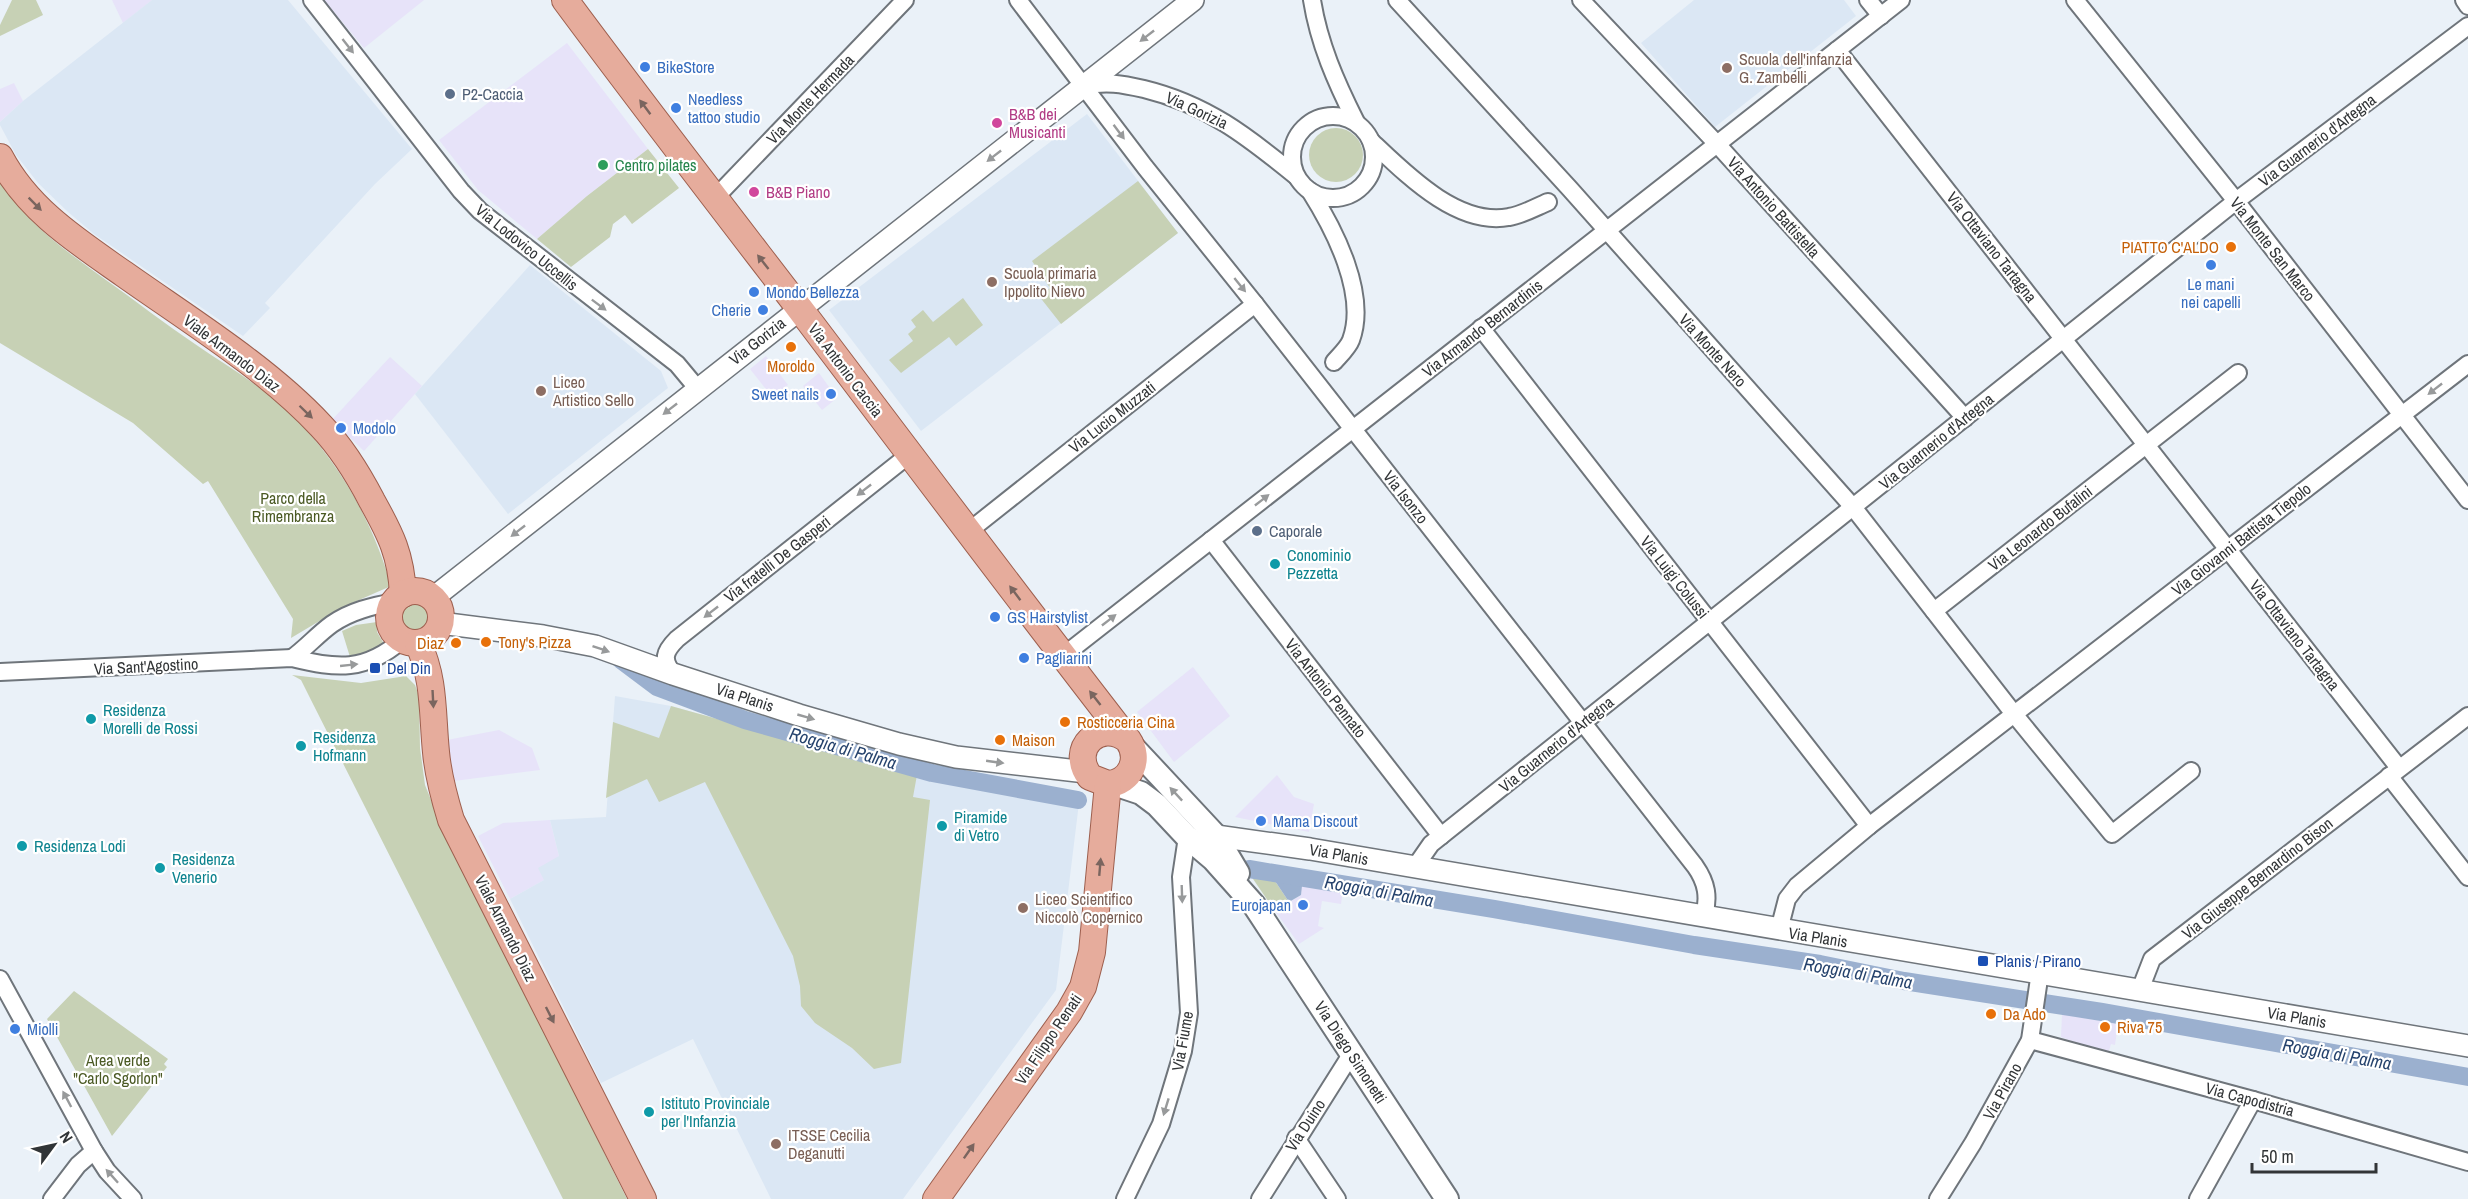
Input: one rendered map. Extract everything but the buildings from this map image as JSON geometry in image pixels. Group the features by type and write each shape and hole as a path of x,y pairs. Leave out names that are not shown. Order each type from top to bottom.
{"main road":[{"name":"Via Antonio Caccia","path":"565,0 714,199 1130,743 1216,837"},
{"name":"Viale Armando Diaz","path":"0,157 18,188 59,229 250,365 297,403 322,427 354,469 385,525 401,566 398,598"},
{"path":"420,592 432,598 440,612 440,623 433,636 410,641 394,632 389,618 398,598 420,592"},
{"name":"Viale Armando Diaz","path":"410,641 429,669 439,773 451,819 642,1199"},
{"path":"1106,732 1114,732 1130,743 1134,753 1133,767 1125,778 1103,780 1083,755 1086,745 1094,736 1106,732"},
{"name":"Via Planis","path":"1103,780 1141,793 1171,819 1187,837"},
{"name":"Via Filippo Renati","path":"936,1199 1069,1012 1083,987 1092,952 1103,780"},
{"name":"Via Planis","path":"1171,819 1196,834 1216,837"},
{"name":"Via Diego Simonetti","path":"1187,837 1213,859 1254,905"},
{"name":"Via Diego Simonetti","path":"1216,837 1254,905 1447,1199"}],"street":[{"name":"Via Lodovico Uccellis","path":"312,0 454,183 480,212 677,364 697,388"},
{"name":"Via Monte Hermada","path":"714,199 905,0"},
{"name":"Via Isonzo","path":"1018,0 1699,871 1708,894 1704,918"},
{"name":"Via Gorizia","path":"432,598 1194,0"},
{"path":"1312,0 1317,30 1329,68 1356,122"},
{"name":"Via Monte Nero","path":"1397,0 1853,507 2014,714"},
{"name":"Via Antonio Battistella","path":"1581,0 1717,144 1965,418"},
{"path":"1868,0 1881,16"},
{"name":"Via Armando Bernardinis","path":"1063,656 1901,0"},
{"name":"Via Monte San Marco","path":"2075,0 2236,201 2468,500"},
{"path":"2464,0 2468,6"},
{"name":"Via Guarnerio d'Artegna","path":"1415,867 1431,844 1582,723 2236,201 2468,26"},
{"name":"Via Ottaviano Tartagna","path":"1837,50 2228,549 2394,772"},
{"name":"Via Gorizia","path":"1083,86 1111,82 1166,94 1198,106 1246,135 1296,176 1310,191 1340,243 1352,290 1356,319 1353,332 1350,343 1334,362"},
{"path":"1296,176 1292,163 1293,149 1297,137 1306,126 1317,119 1330,116 1343,117 1356,122 1365,130 1371,141 1375,160 1372,171 1360,189 1340,198 1329,198 1310,191"},
{"path":"1371,141 1404,173 1435,196 1477,216 1509,217 1548,202"},
{"name":"Via Lucio Muzzati","path":"969,531 1255,304"},
{"name":"Via Luigi Colussi","path":"1481,328 1869,825"},
{"name":"Via Giovanni Battista Tiepolo","path":"1779,930 1783,909 1797,886 1869,825 2468,364"},
{"path":"2146,446 2238,373"},
{"name":"Via Leonardo Bufalini","path":"1934,611 2146,446"},
{"name":"Via fratelli De Gasperi","path":"673,674 665,661 665,653 677,639 910,454"},
{"name":"Via Antonio Pennato","path":"1211,540 1441,836"},
{"path":"292,658 344,617 398,598"},
{"name":"Via Planis","path":"440,623 568,640 595,646 673,674 910,746 956,757 1103,780"},
{"name":"Via Sant'Agostino","path":"0,672 292,658 333,666 358,664 381,656 410,641"},
{"path":"2014,714 2112,834 2191,771"},
{"name":"Via Giuseppe Bernardino Bison","path":"2140,990 2152,959 2468,716"},
{"path":"2394,772 2468,877"},
{"name":"Via Fiume","path":"1125,1199 1161,1124 1183,1051 1189,1013 1181,877 1187,837"},
{"name":"Via Planis","path":"1216,837 1258,841 1415,867 1779,930 2039,979 2140,990 2468,1046"},
{"path":"1237,873 1239,860 1244,851 1258,841"},
{"path":"0,979 94,1151 107,1171 133,1199"},
{"name":"Via Pirano","path":"1938,1199 1973,1143 2030,1040 2039,979"},
{"name":"Via Capodistria","path":"2030,1040 2253,1100 2468,1162"},
{"name":"Via Duino","path":"1260,1199 1296,1138 1352,1053"},
{"path":"2198,1199 2253,1100"},
{"path":"1296,1138 1337,1199"},
{"path":"52,1199 78,1165 94,1151"}],"shaded area":[{"path":"112,0 152,0 123,23"},
{"path":"152,0 288,0 412,149 375,184 265,303 270,308 243,336 94,234 68,212 38,183 16,155 0,125 0,122 23,101"},
{"path":"324,0 424,0 364,48"},
{"name":"Scuola dell'infanzia G. Zambelli","path":"1694,0 1844,0 1856,16 1715,127 1641,43"},
{"path":"567,43 648,149 587,196 537,239 478,190 439,140"},
{"path":"14,83 23,101 0,122 0,89"},
{"name":"Scuola primaria Ippolito Nievo","path":"1087,114 1178,233 921,431 829,310"},
{"name":"Liceo Artistico Sello","path":"530,265 661,371 668,388 508,514 415,394"},
{"path":"766,356 788,385 772,397 750,369"},
{"path":"390,357 422,386 364,451 332,420"},
{"path":"819,373 837,398 822,410 803,386"},
{"path":"1193,667 1230,716 1174,762 1137,712"},
{"path":"615,696 671,706 922,776 1079,803 1056,990 903,1199 771,1199 693,1039 601,1083 510,899 544,880 538,868 559,856 550,820 606,817"},
{"path":"499,730 532,748 540,770 454,781 447,740"},
{"path":"1277,775 1294,797 1314,804 1309,832 1235,817"},
{"path":"550,820 559,856 544,880 510,899 478,836 503,823"},
{"path":"1302,882 1343,889 1341,904 1322,901 1318,926 1324,928 1299,944 1275,911 1301,895"},
{"path":"2062,1014 2118,1024 2115,1045 2111,1044 2108,1054 2061,1037"}],"green space":[{"path":"12,0 36,0 43,15 0,36 0,25"},
{"path":"1331,128 1341,128 1351,132 1359,140 1363,155 1359,170 1351,178 1341,182 1331,182 1321,178 1313,170 1309,160 1309,150 1313,140 1321,132"},
{"path":"648,149 679,188 632,224 625,215 613,224 610,237 571,267 537,239 587,196"},
{"name":"Parco della Rimembranza","path":"0,181 22,211 62,247 173,329 257,386 291,414 324,452 352,494 375,539 391,586 343,607 291,638 293,619 208,481 203,484 133,423 0,343"},
{"path":"1138,181 1178,233 1061,324 1039,296 1050,288 1032,261"},
{"path":"963,298 983,325 956,346 949,337 901,373 889,360 913,341 908,334 916,327 911,320 923,310 933,322"},
{"path":"415,601 426,606 431,617 426,628 415,633 404,628 399,617 404,606"},
{"path":"377,622 377,632 384,644 368,653 350,657 342,631 356,625"},
{"path":"292,675 361,683 406,676 415,685 419,696 420,748 425,785 440,822 627,1199 563,1199 301,680"},
{"path":"671,706 917,775 913,797 930,800 901,1063 874,1069 852,1048 815,1023 801,1006 800,986 793,956 705,782 659,802 647,779 606,798 613,722 659,738"},
{"path":"1251,876 1273,878 1289,902 1275,911"},
{"name":"Area verde \"Carlo Sgorlon\"","path":"74,991 168,1059 164,1064 167,1067 112,1136 47,1019"}],"water":[{"path":"1269,872 1303,877 1301,895 1289,902"}],"waterway":[{"name":"Roggia di Palma","path":"621,660 657,687 745,720 932,773 1078,800"},
{"name":"Roggia di Palma","path":"1249,869 1494,909 1694,945 1820,964 1904,981 2102,1012 2468,1077"}],"place":[{"name":"BikeStore","path":"645,67"},
{"name":"Scuola dell'infanzia G. Zambelli","path":"1727,68"},
{"name":"P2-Caccia","path":"450,94"},
{"name":"Needless tattoo studio","path":"676,108"},
{"name":"B&B dei Musicanti","path":"997,123"},
{"name":"Centro pilates","path":"603,165"},
{"name":"B&B Piano","path":"754,192"},
{"name":"PIATTO C'ALDO","path":"2231,247"},
{"name":"Le mani nei capelli","path":"2211,265"},
{"name":"Scuola primaria Ippolito Nievo","path":"992,282"},
{"name":"Mondo Bellezza","path":"754,292"},
{"name":"Cherie","path":"763,310"},
{"name":"Moroldo","path":"791,347"},
{"name":"Liceo Artistico Sello","path":"541,391"},
{"name":"Sweet nails","path":"831,394"},
{"name":"Modolo","path":"341,428"},
{"name":"Caporale","path":"1257,531"},
{"name":"Conominio Pezzetta","path":"1275,564"},
{"name":"GS Hairstylist","path":"995,617"},
{"name":"Tony's Pizza","path":"486,642"},
{"name":"Diaz","path":"456,643"},
{"name":"Pagliarini","path":"1024,658"},
{"name":"Del Din","path":"375,668"},
{"name":"Residenza Morelli de Rossi","path":"91,719"},
{"name":"Rosticceria Cina","path":"1065,722"},
{"name":"Maison","path":"1000,740"},
{"name":"Residenza Hofmann","path":"301,746"},
{"name":"Mama Discout","path":"1261,821"},
{"name":"Piramide di Vetro","path":"942,826"},
{"name":"Residenza Lodi","path":"22,846"},
{"name":"Residenza Venerio","path":"160,868"},
{"name":"Eurojapan","path":"1303,905"},
{"name":"Liceo Scientifico Niccolò Copernico","path":"1023,908"},
{"name":"Planis / Pirano","path":"1983,961"},
{"name":"Da Ado","path":"1991,1014"},
{"name":"Riva 75","path":"2105,1027"},
{"name":"Miolli","path":"15,1029"},
{"name":"Istituto Provinciale per l'Infanzia","path":"649,1112"},
{"name":"ITSSE Cecilia Deganutti","path":"776,1144"}]}
